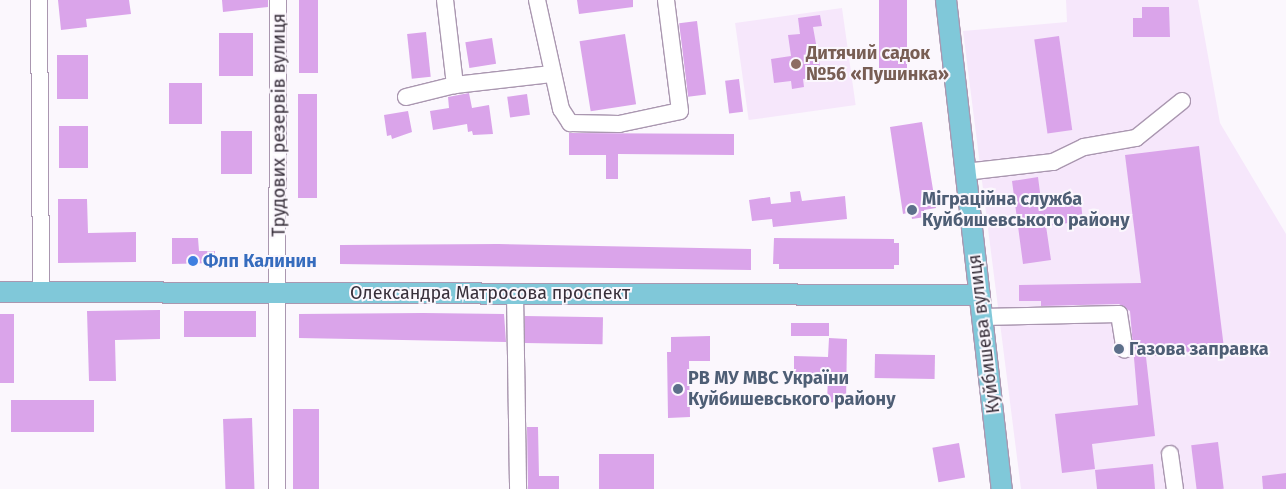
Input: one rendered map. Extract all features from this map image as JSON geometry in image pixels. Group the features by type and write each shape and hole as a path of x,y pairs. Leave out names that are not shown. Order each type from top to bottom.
{"main road":[{"name":"Куйбишева вулиця","path":"946,0 1002,489"},
{"name":"Олександра Матросова проспект","path":"0,292 980,295"}],"street":[{"path":"39,0 41,292"},
{"name":"Трудових резервів вулиця","path":"277,489 279,292 278,0"},
{"path":"445,0 454,86"},
{"path":"537,0 551,74 561,109 570,123 618,124 680,111 666,0"},
{"path":"406,97 454,86 551,74"},
{"path":"965,172 1053,162 1084,147 1136,138 1182,101"},
{"path":"515,293 518,489"},
{"path":"982,316 1119,314 1125,350"},
{"path":"1170,454 1175,489"}],"shaded area":[{"path":"1066,0 1198,0 1220,123 1286,234 1286,489 1021,489 963,31 1067,22"},
{"name":"Дитячий садок №56 «Пушинка»","path":"842,8 856,105 749,120 735,23"}],"building":[{"path":"58,0 129,0 131,14 86,19 87,27 61,30"},
{"path":"222,0 268,0 268,7 223,12"},
{"path":"299,0 318,0 318,73 299,73"},
{"path":"577,0 633,0 633,7 579,14"},
{"path":"879,0 907,0 907,70 879,70"},
{"path":"1142,7 1169,7 1170,37 1133,37 1133,18 1142,18"},
{"path":"820,15 822,26 813,27 822,77 803,79 804,87 792,89 791,81 774,83 771,59 791,56 788,35 800,34 798,18"},
{"path":"697,21 706,94 688,97 679,23"},
{"path":"426,32 431,77 412,79 407,34"},
{"path":"219,33 253,33 253,76 219,76"},
{"path":"625,34 636,104 591,111 580,41"},
{"path":"1059,36 1072,130 1047,134 1034,39"},
{"path":"492,38 496,64 469,68 465,42"},
{"path":"57,55 88,55 88,99 57,99"},
{"path":"739,79 743,112 729,113 725,81"},
{"path":"169,83 202,83 202,124 169,124"},
{"path":"469,93 472,108 489,105 493,134 473,135 472,131 468,132 467,124 433,130 430,111 449,108 448,97"},
{"path":"298,94 317,94 317,198 298,198"},
{"path":"527,94 530,115 510,118 507,97"},
{"path":"408,111 412,132 392,139 391,135 387,136 384,115"},
{"path":"922,122 936,208 924,210 925,217 912,219 911,212 903,214 890,127"},
{"path":"59,126 88,126 88,168 59,168"},
{"path":"221,131 252,131 252,174 221,174"},
{"path":"569,133 734,134 734,155 618,154 618,179 606,179 606,155 569,155"},
{"path":"1199,146 1224,348 1146,357 1155,436 1092,444 1095,469 1062,473 1055,414 1138,405 1130,311 1119,304 1041,306 1041,301 1019,301 1019,285 1141,283 1125,155"},
{"path":"1038,177 1041,200 1080,195 1083,221 1046,226 1051,260 1023,264 1012,181"},
{"path":"800,191 802,201 845,196 847,219 773,227 772,219 752,221 749,200 770,197 771,204 791,202 790,192"},
{"path":"58,199 87,199 88,233 136,232 136,262 58,263"},
{"path":"172,238 198,238 199,251 215,251 215,263 172,264"},
{"path":"774,238 894,239 894,243 899,243 899,265 894,265 894,269 779,269 779,264 773,264"},
{"path":"498,244 751,249 751,270 340,264 340,245"},
{"path":"160,310 160,339 115,340 116,381 89,381 87,311"},
{"path":"184,311 256,311 256,337 184,337"},
{"path":"0,314 14,314 14,383 0,383"},
{"path":"299,314 504,314 506,342 299,338"},
{"path":"525,316 603,317 603,344 525,343"},
{"path":"791,323 829,323 829,336 791,336"},
{"name":"РВ МУ МВС України Куйбишевського району","path":"710,336 710,361 689,361 690,417 668,418 667,352 671,352 671,337"},
{"path":"829,338 847,339 846,403 827,402 828,377 794,377 794,356 828,357"},
{"path":"875,354 935,355 935,379 875,378"},
{"path":"11,400 94,400 94,432 11,432"},
{"path":"293,409 319,409 319,489 293,489"},
{"path":"252,418 254,489 225,489 223,419"},
{"path":"527,427 538,427 539,476 559,476 559,489 528,489"},
{"path":"1218,442 1224,489 1197,489 1191,445"},
{"path":"959,443 965,477 938,482 932,448"},
{"path":"599,454 654,454 654,489 599,489"},
{"path":"1153,464 1155,489 1097,489 1095,470"},
{"path":"1286,473 1286,489 1263,489 1262,476"}],"place":[{"name":"Дитячий садок №56 «Пушинка»","path":"796,64"},
{"name":"Міграційна служба Куйбишевського району","path":"912,210"},
{"name":"Флп Калинин","path":"193,261"},
{"name":"Газова заправка","path":"1119,349"},
{"name":"РВ МУ МВС України Куйбишевського району","path":"678,389"}]}
